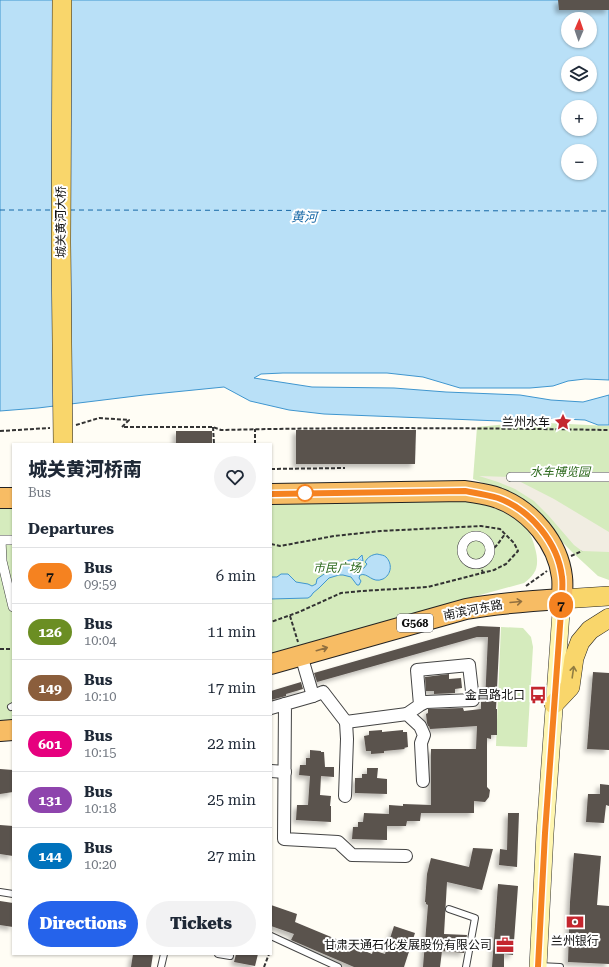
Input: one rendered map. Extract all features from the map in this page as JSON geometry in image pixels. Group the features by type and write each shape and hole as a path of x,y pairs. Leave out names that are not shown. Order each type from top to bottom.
{"highway":[{"path":"272,494 465,491 499,498 512,504 525,514 548,538 555,550 559,562 562,578 562,598"},
{"path":"0,498 12,498"},
{"name":"南滨河东路","path":"272,664 466,609 514,602 562,598"},
{"path":"0,731 12,730"}],"main road":[{"name":"城关黄河大桥","path":"52,0 53,436"},
{"name":"城关黄河大桥","path":"62,0 61,250 63,443"},
{"path":"0,494 12,492"},
{"name":"南滨河东路","path":"562,598 609,596"},
{"path":"538,967 545,833 562,598"},
{"path":"554,704 570,687 574,658 580,642 590,630 609,618"}],"street":[{"path":"511,477 609,477"},
{"path":"471,536 477,536 482,537 487,541 490,546 490,552 489,557 485,561 475,565 465,560 461,549 466,539 471,536"},
{"path":"12,540 1,540 2,561 12,603"},
{"path":"301,655 313,696"},
{"path":"346,722 407,714 426,702 473,700 469,665 416,670 420,705"},
{"path":"272,708 323,692 346,722 347,739 345,796"},
{"path":"285,704 284,839 338,842 352,855 406,856"},
{"path":"407,714 420,726 424,735 421,743 423,781"},
{"path":"272,771 285,772"}],"lane":[{"path":"0,892 12,894"},
{"path":"449,910 476,918 466,967"},
{"path":"272,936 338,967"},
{"path":"161,967 164,955"},
{"path":"224,955 230,956"},
{"path":"538,967 560,967"}],"path":[{"path":"75,425 99,418 129,420 122,427 213,427 221,430 503,428 609,430"},
{"path":"213,427 214,443"},
{"path":"255,429 255,443"},
{"path":"0,431 53,436"},
{"path":"272,469 345,468"},
{"path":"272,544 280,546 334,536 382,531 481,526 500,529 514,543 518,551 506,564 494,570 428,587 362,591 341,594 290,616 272,622"},
{"path":"490,552 505,534"},
{"path":"480,564 483,573"},
{"path":"290,616 301,655"},
{"path":"0,649 12,649"},
{"path":"264,967 268,955"}],"green space":[{"name":"水车博览园","path":"527,422 609,426 609,580 598,576 529,508 502,490 473,479 477,427"},
{"name":"市民广场","path":"445,501 468,501 482,503 517,520 527,529 534,543 537,566 534,573 524,583 272,653 272,504"},
{"path":"0,506 12,506 12,722 0,722"},
{"path":"501,627 523,628 531,637 533,647 527,747 496,746"}],"shaded area":[{"path":"479,476 511,477 554,499 609,532 609,552 582,551 574,545 534,501 515,489"}],"water":[{"name":"黄河","path":"0,0 609,0 609,380 585,379 568,381 553,386 530,388 460,388 423,377 387,373 283,373 261,374 254,378 312,387 394,388 520,395 551,400 583,402 609,395 609,425 598,425 585,420 540,418 525,422 324,414 289,410 250,401 224,387 0,411"},
{"path":"377,554 385,556 390,563 388,575 383,579 376,580 365,575 360,575 359,578 361,581 359,585 357,585 351,577 339,575 329,578 308,598 272,599 272,577 277,577 281,574 288,574 296,582 312,586 316,584 317,579 327,572 342,568 346,561 354,559 357,560 362,555 363,561 360,560 357,565 359,569 364,568 367,564 365,562 371,556"}],"building":[{"path":"558,0 609,0 609,10 559,10"},
{"path":"296,430 416,430 415,464 296,464"},
{"path":"176,431 212,431 212,443 176,443"},
{"path":"478,626 500,627 496,709 497,735 491,735 491,739 487,738 487,787 490,790 489,797 485,802 474,801 474,813 421,813 420,821 407,821 406,826 387,826 387,840 352,839 353,827 358,827 358,822 363,822 364,813 389,814 389,805 431,805 431,749 476,749 477,726 430,729 427,723 426,714 428,713 428,709 463,708 464,711 481,709 481,702 485,702 488,637 477,637 317,682 314,673"},
{"path":"593,672 609,673 609,750 587,749"},
{"path":"449,674 449,679 461,678 462,688 455,689 455,693 434,694 434,691 426,691 425,677"},
{"path":"301,682 303,689 272,700 272,691"},
{"path":"382,730 382,732 403,730 403,732 407,732 408,747 404,748 405,749 384,751 384,753 371,754 371,751 366,751 364,736 369,735 369,731"},
{"path":"310,750 324,752 325,767 334,767 334,777 321,776 320,795 331,796 331,822 296,820 297,805 308,805 310,776 299,775 300,765 306,765 306,758 310,758"},
{"path":"367,768 378,768 377,778 387,779 387,794 355,793 355,778 362,778 362,774 367,774"},
{"path":"0,769 12,770 12,792 0,794"},
{"path":"600,784 609,785 609,806 606,805 604,823 586,822 588,794 600,794"},
{"path":"508,813 519,813 517,867 499,865 500,849 507,850"},
{"path":"0,825 12,826 12,856 0,854"},
{"path":"473,848 493,849 482,890 447,882 444,934 467,935 464,953 442,951 440,967 423,967 428,905 425,902 427,874 431,858 469,867"},
{"path":"574,853 601,856 597,905 609,906 609,964 568,962 570,902"},
{"path":"498,884 518,886 513,955 504,954 504,967 492,967"},
{"path":"0,901 12,903 12,927 0,925"},
{"path":"272,905 297,914 295,922 372,954 373,950 385,954 394,926 415,933 404,967 354,967 291,940 294,934 272,926"},
{"path":"133,955 153,955 151,967 131,967"},
{"path":"236,955 258,955 255,966 234,962"}],"ferry route":[{"path":"0,210 52,210"},
{"path":"70,210 609,211"}],"bus line":[{"name":"7","path":"272,494 465,491 482,494 499,498 512,504 534,522 548,538 555,550 562,578 562,598 543,863 538,967"}],"place":[{"name":"兰州水车","path":"563,422"},
{"name":"金昌路北口","path":"538,695"},
{"name":"兰州银行","path":"575,922"},
{"name":"甘肃天通石化发展股份有限公司","path":"505,945"}]}
